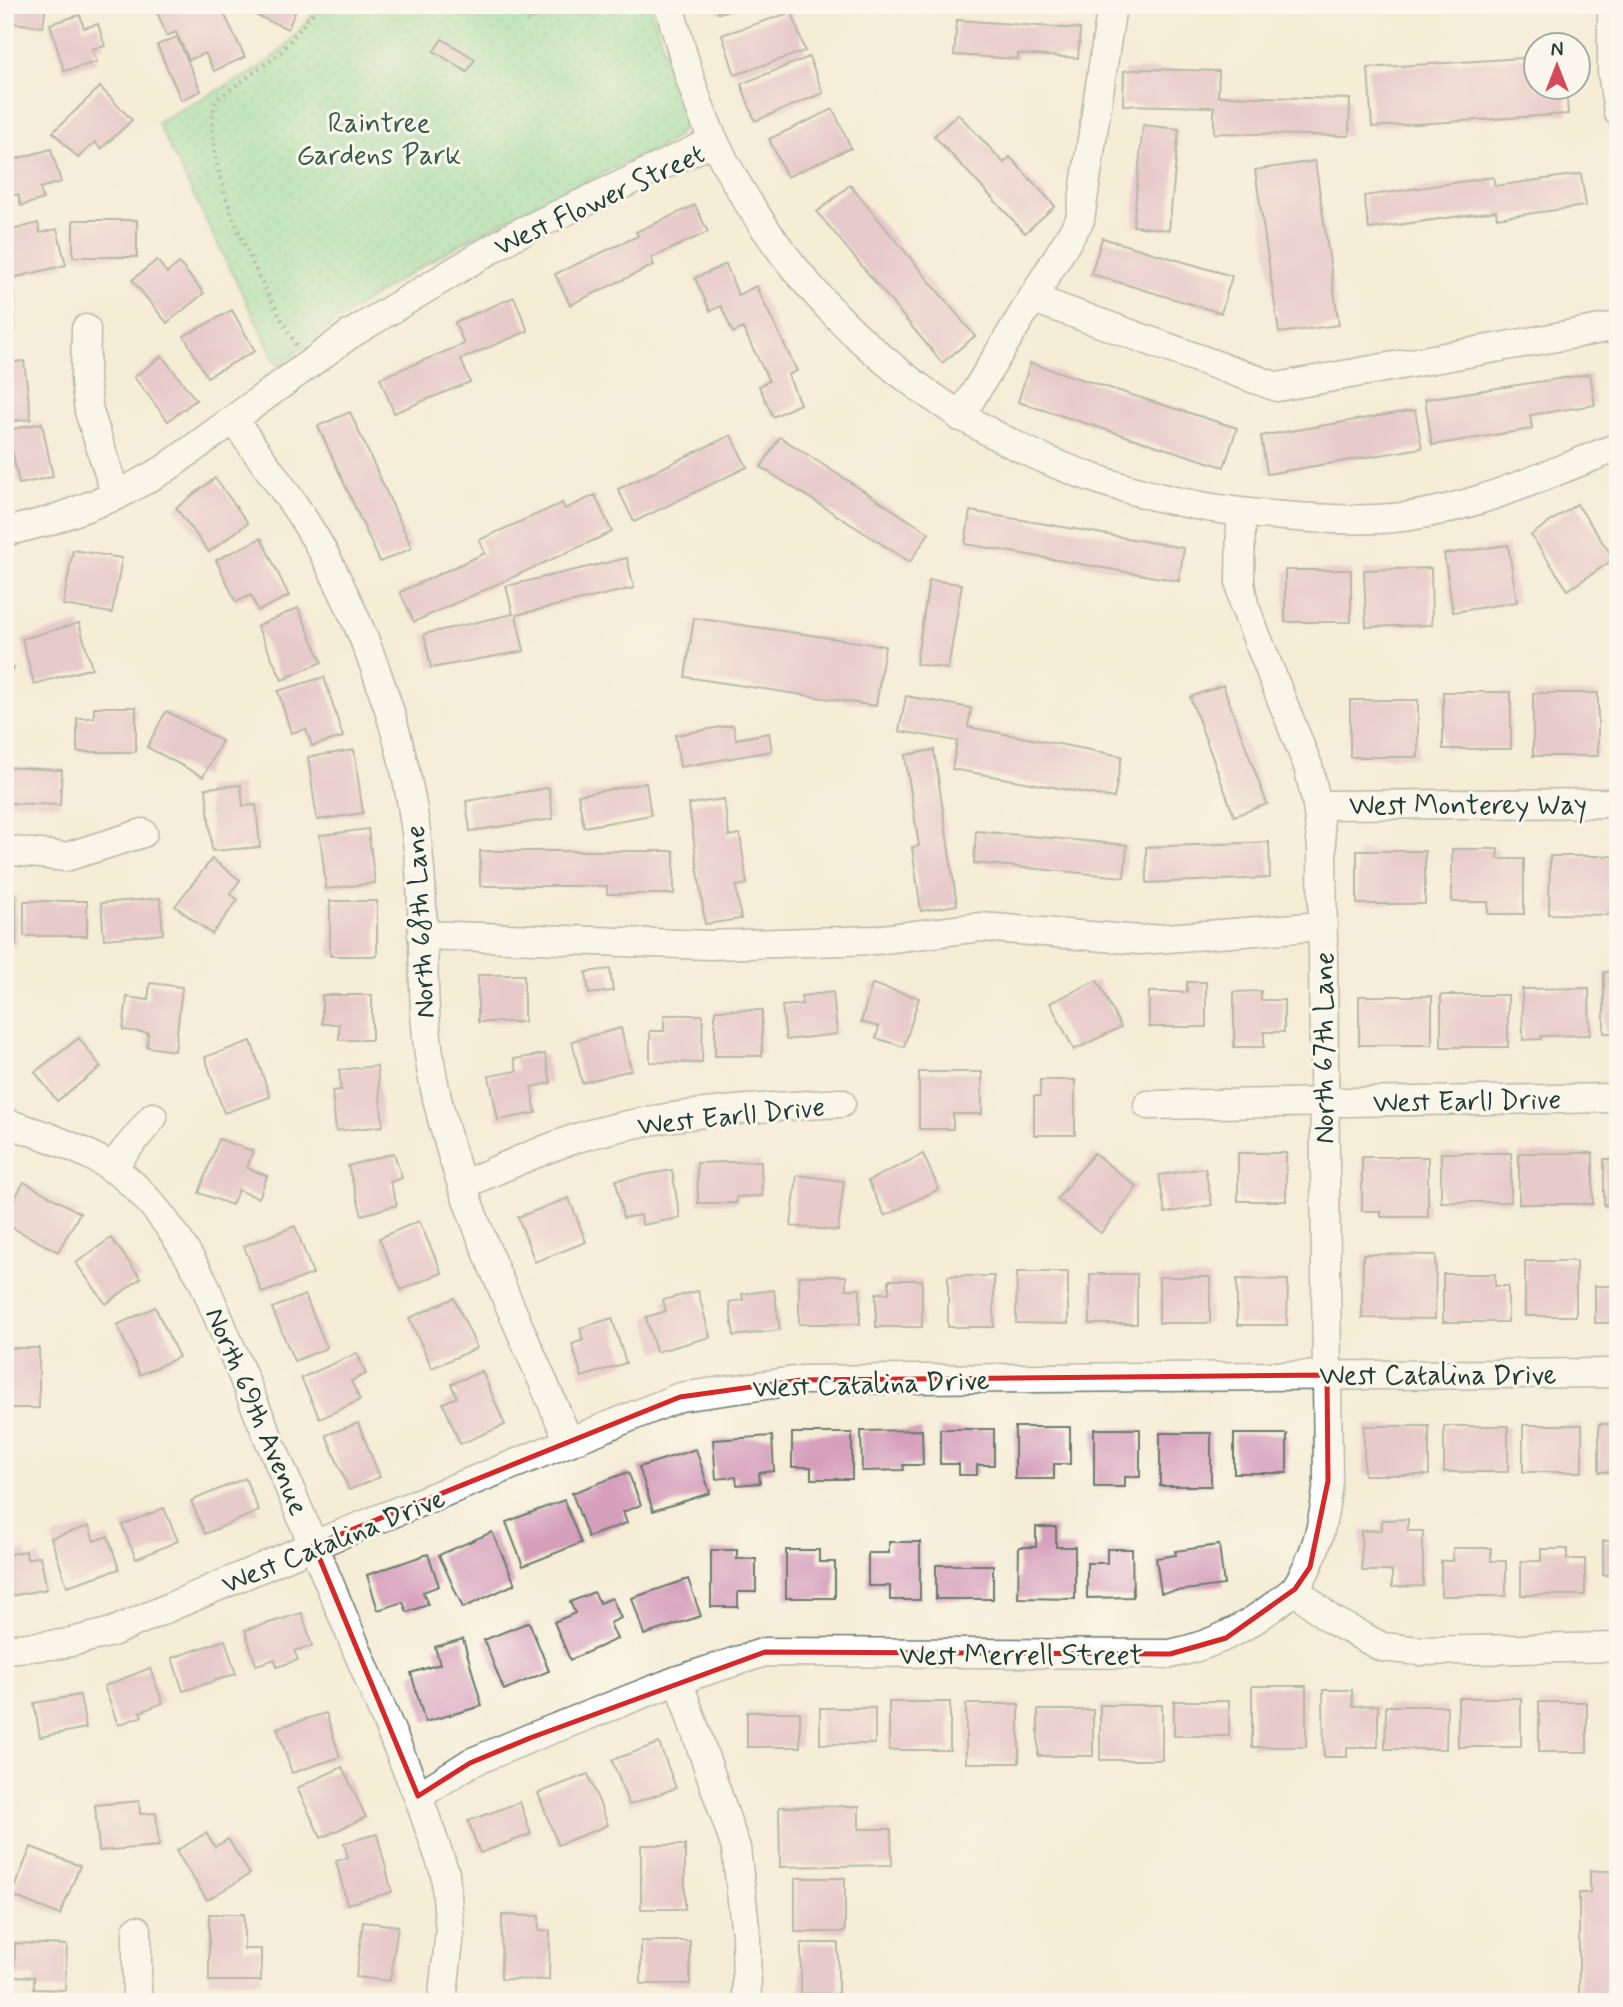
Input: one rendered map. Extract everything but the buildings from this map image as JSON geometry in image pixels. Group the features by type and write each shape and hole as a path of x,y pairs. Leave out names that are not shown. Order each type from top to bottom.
{"street":[{"path":"669,5 686,67 714,142"},
{"path":"960,417 1080,220 1112,5"},
{"path":"1612,5 1612,72 1618,112"},
{"name":"West Flower Street","path":"5,531 48,521 116,496 165,469 349,335 513,236 714,142 748,202 783,252 848,327 910,382 960,417 1058,467 1110,485 1169,502 1241,513 1325,519 1394,518 1440,510 1493,494 1618,447"},
{"path":"1034,299 1277,387 1618,326"},
{"path":"86,329 85,381 89,411 116,496"},
{"name":"North 68th Lane","path":"234,420 330,566 370,655 407,778 419,858 428,1055 442,1119 463,1185 569,1442"},
{"name":"North 67th Lane","path":"1241,513 1240,582 1244,605 1294,729 1317,805 1322,848 1328,1480 1324,1518 1310,1567 1295,1589"},
{"name":"West Monterey Way","path":"1317,805 1618,803"},
{"path":"5,850 66,857 143,833"},
{"path":"422,935 710,945 875,940 981,927 1141,940 1322,926"},
{"name":"West Earll Drive","path":"1148,1105 1618,1098"},
{"name":"West Earll Drive","path":"463,1185 568,1142 661,1118 841,1102"},
{"path":"111,1168 153,1117"},
{"name":"North 69th Avenue","path":"5,1123 32,1131 111,1168 152,1205 183,1247 202,1281 418,1796 445,1873 450,1932 442,2002"},
{"name":"West Catalina Drive","path":"5,1649 63,1644 112,1632 314,1545 680,1397 801,1380 1618,1373"},
{"path":"1295,1589 1330,1619 1382,1647 1420,1651 1618,1647"},
{"name":"West Merrell Street","path":"418,1796 470,1763 678,1680 765,1652 1170,1654 1199,1649 1226,1638 1259,1619 1295,1589"},
{"path":"678,1680 736,1848 747,1935 747,2002"},
{"path":"137,1930 137,2002"}],"path":[{"path":"299,350 243,242 219,167 213,115 216,100 278,55 320,5"}],"highlighted area":[{"path":"1327,1375 1328,1481 1310,1567 1295,1589 1226,1638 1170,1654 765,1652 530,1738 470,1763 418,1796 314,1545 680,1397 801,1380"}],"green space":[{"name":"Raintree Gardens Park","path":"321,5 650,5 685,117 683,127 675,138 663,146 512,217 415,270 323,332 279,367 157,122 252,73 281,51"},
{"path":"525,5 591,5 592,11 528,22"}]}
